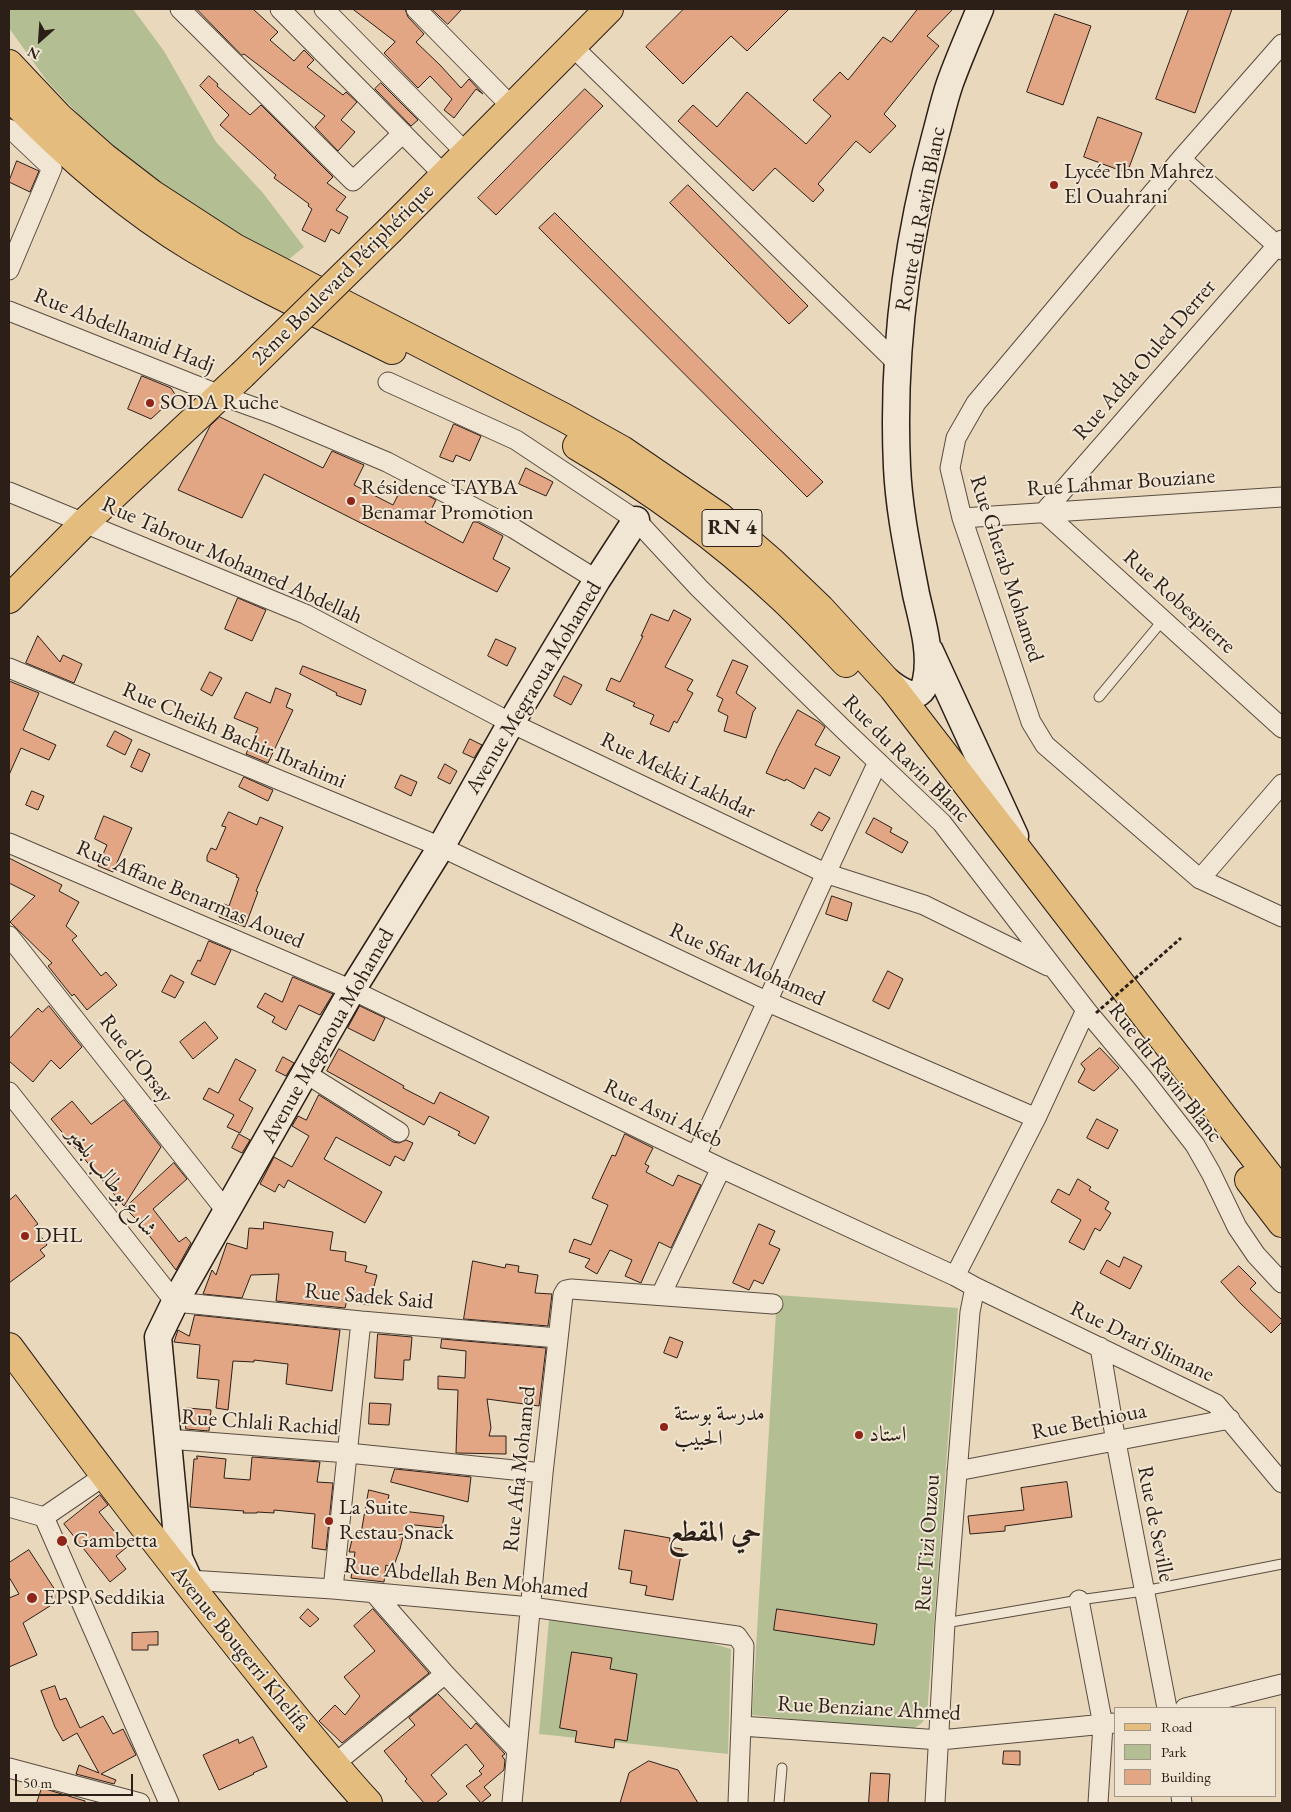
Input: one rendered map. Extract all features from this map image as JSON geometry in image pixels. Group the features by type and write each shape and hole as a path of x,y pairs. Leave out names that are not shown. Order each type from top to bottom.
{"main road":[{"name":"2ème Boulevard Périphérique","path":"9,599 85,522 242,375 609,9"},
{"name":"RN 4","path":"9,64 60,118 104,157 152,194 235,248 563,417 622,450 720,517 772,562 820,608 883,677 1025,858 1282,1194"},
{"name":"RN 4","path":"9,96 80,165 137,210 192,247 487,397 609,465 676,511 727,550 779,595 873,692 1282,1223"},
{"name":"Avenue Bougerri Khelifa","path":"9,1347 104,1476 333,1765 368,1803"}],"street":[{"path":"180,9 352,181 403,133"},
{"path":"280,9 444,175"},
{"path":"324,9 466,153"},
{"path":"416,9 512,107"},
{"name":"Route du Ravin Blanc","path":"926,644 902,522 897,467 897,363 908,264 925,174 950,84 980,9"},
{"name":"Rue Gherab Mohamed","path":"1282,44 1181,159 976,403 956,438 950,468 962,518 1031,722 1039,737 1053,753 1200,879 1282,916"},
{"path":"572,46 897,363"},
{"path":"9,130 52,168 9,270"},
{"path":"1181,159 1281,245"},
{"name":"Rue Adda Ouled Derrer","path":"1044,512 1281,245"},
{"name":"Rue Abdelhamid Hadj","path":"9,311 252,406 388,462 513,528 598,580"},
{"name":"Rue du Ravin Blanc","path":"388,382 516,440 636,520 699,588 942,823 1054,969 1091,1012 1195,1145 1237,1227 1256,1255 1282,1283"},
{"name":"Rue Tabrour Mohamed Abdellah","path":"9,492 305,614 511,723"},
{"name":"Rue Lahmar Bouziane","path":"962,518 1282,497"},
{"name":"Rue Robespierre","path":"1044,512 1282,728"},
{"name":"Avenue Megraoua Mohamed","path":"191,1585 179,1558 158,1337 175,1302 352,990 441,847 511,723 636,520"},
{"path":"883,677 905,693 914,694 921,690 926,681 926,644"},
{"path":"926,644 1025,858"},
{"name":"Rue Cheikh Bachir Ibrahimi","path":"9,668 441,847"},
{"name":"Rue Mekki Lakhdar","path":"511,723 825,873 924,906 1054,969"},
{"path":"696,1156 768,1002 825,873 878,762"},
{"path":"1200,879 1282,784"},
{"name":"Rue Affane Benarmas Aoued","path":"9,844 352,990"},
{"name":"Rue Sfiat Mohamed","path":"441,847 768,1002 1036,1118"},
{"name":"Rue d'Orsay","path":"9,936 227,1212"},
{"name":"Rue Asni Akeb","path":"352,990 721,1168 955,1276"},
{"path":"955,1276 1091,1012"},
{"path":"304,1073 399,1132"},
{"name":"شارع بوطالب بلخير","path":"9,1092 175,1302"},
{"path":"721,1168 661,1296 773,1304"},
{"name":"Rue Drari Slimane","path":"955,1276 975,1288 1216,1404 1282,1483"},
{"name":"Rue Tizi Ouzou","path":"936,1803 957,1471 970,1312 975,1288"},
{"name":"Rue Afia Mohamed","path":"512,1803 543,1473 563,1295 566,1290 571,1289 661,1296"},
{"name":"Rue Sadek Said","path":"175,1302 361,1321 558,1338"},
{"path":"333,1589 361,1321"},
{"name":"Rue de Seville","path":"1100,1347 1144,1591 1168,1707"},
{"name":"Rue Bethioua","path":"957,1471 1230,1419"},
{"name":"Rue Chlali Rachid","path":"168,1439 348,1453 543,1473"},
{"path":"44,1517 104,1476"},
{"path":"9,1507 44,1517"},
{"path":"44,1517 169,1803"},
{"name":"Rue Abdellah Ben Mohamed","path":"191,1585 333,1589 531,1607 737,1636 744,1646 741,1726"},
{"path":"374,1593 445,1674 517,1750"},
{"path":"1080,1600 1109,1724 1098,1803"},
{"path":"333,1765 445,1674"},
{"path":"1189,1707 1282,1684"},
{"name":"Rue Benziane Ahmed","path":"741,1726 940,1740 1109,1724"},
{"path":"738,1803 741,1726"},
{"path":"9,1768 100,1798 140,1803"}],"lane":[{"path":"1099,697 1163,620"},
{"path":"946,1623 1144,1591 1282,1564"},
{"path":"779,1803 782,1768"}],"path":[{"path":"1091,1012 1181,938"}],"green space":[{"path":"9,9 133,9 164,51 216,142 263,193 304,247 283,264 121,160 47,81 9,28"},
{"name":"استاد","path":"777,1295 958,1308 927,1714 922,1723 910,1731 752,1715"},
{"path":"549,1619 680,1634 731,1649 728,1754 539,1734"}],"building":[{"path":"197,9 253,9 278,32 270,40 294,61 304,50 314,60 307,67 343,95 346,92 357,102 341,120 355,132 338,151 315,127 325,116 244,54 242,55"},
{"path":"353,9 405,9 408,17 424,34 416,42 461,88 469,79 483,94 476,89 454,118 444,110 452,99 430,76 418,88 384,53 395,42"},
{"path":"432,9 462,9 448,24"},
{"path":"684,9 789,9 747,51 731,36 683,84 646,47"},
{"path":"918,9 953,9 927,36 939,46 884,114 896,126 870,153 856,141 818,184 824,190 813,202 775,168 753,191 678,121 693,105 717,127 747,92 806,144 831,116 813,100 840,72 848,80 883,37 891,42"},
{"path":"1189,9 1232,9 1195,113 1156,99"},
{"path":"1055,14 1091,26 1063,105 1027,92"},
{"path":"209,76 218,84 217,86 250,115 261,105 333,177 327,183 346,197 336,210 348,217 339,234 331,229 325,242 302,230 312,209 308,206 309,204 274,178 276,175 220,125 229,115 200,86"},
{"path":"381,83 418,120 411,126 375,89"},
{"path":"585,89 603,106 496,215 478,198"},
{"path":"1098,117 1142,133 1127,173 1084,157"},
{"path":"17,161 39,171 30,192 9,182"},
{"path":"688,185 808,306 789,324 670,203"},
{"path":"555,213 823,482 807,497 539,228"},
{"name":"SODA Ruche","path":"142,376 171,388 176,396 151,419 128,409"},
{"name":"Résidence TAYBA Benamar Promotion","path":"220,417 323,468 332,451 364,465 354,485 393,505 404,483 436,500 425,522 463,543 473,522 477,522 503,536 493,559 510,568 497,592 264,474 242,518 178,490 210,426"},
{"path":"454,424 481,436 470,461 456,455 453,462 440,457"},
{"path":"526,468 553,482 546,496 519,484"},
{"path":"238,598 266,610 252,641 225,629"},
{"path":"674,610 691,619 665,667 693,680 687,690 693,693 677,723 674,721 669,732 650,724 654,715 633,706 635,703 606,690 611,678 620,682 643,636 641,636 651,614 668,621"},
{"path":"38,636 60,662 63,655 82,664 74,683 26,663"},
{"path":"496,639 516,648 507,666 488,656"},
{"path":"733,660 748,666 736,693 756,708 753,712 746,738 724,731 728,716 718,711 723,699 717,696"},
{"path":"303,666 366,690 361,705 336,695 337,693 300,674"},
{"path":"210,672 222,678 212,696 201,690"},
{"path":"564,676 582,685 571,705 554,696"},
{"path":"9,681 39,693 23,730 56,745 49,760 21,748 9,775"},
{"path":"276,688 291,694 286,707 293,710 268,763 246,754 258,728 234,718 246,692 270,703"},
{"path":"798,710 825,727 815,745 840,757 830,776 815,768 804,789 786,779 785,781 766,773"},
{"path":"115,731 132,740 125,755 107,746"},
{"path":"470,739 482,745 474,758 463,753"},
{"path":"139,749 150,754 142,772 131,767"},
{"path":"445,764 457,771 450,784 438,778"},
{"path":"401,775 417,782 411,796 395,788"},
{"path":"244,777 273,790 268,801 239,787"},
{"path":"32,791 44,796 38,810 26,805"},
{"path":"229,812 257,825 260,817 283,827 256,891 258,892 245,927 219,917 224,904 229,906 239,878 236,877 237,875 207,861 211,848 216,850 226,827 222,826"},
{"path":"819,812 830,818 822,831 811,825"},
{"path":"104,816 132,828 113,872 98,866 107,845 95,839"},
{"path":"874,818 892,828 890,832 908,842 902,853 866,833"},
{"path":"9,858 62,885 59,891 79,902 66,926 77,936 72,940 101,976 106,972 117,985 87,1010 74,994 72,996 48,966 52,963 10,922 35,896 9,883"},
{"path":"832,896 852,903 847,921 826,914"},
{"path":"209,941 231,950 215,985 191,974 198,960 200,961"},
{"path":"888,971 903,979 889,1009 873,1001"},
{"path":"171,975 184,982 175,998 162,992"},
{"path":"293,977 333,994 320,1015 299,1005 286,1030 272,1022 275,1017 257,1007 265,993 282,1002"},
{"path":"49,1006 82,1047 60,1069 51,1060 33,1082 9,1061 9,1039 38,1008 42,1012"},
{"path":"360,1006 385,1018 374,1041 348,1028"},
{"path":"205,1022 218,1038 193,1059 180,1042"},
{"path":"1100,1048 1119,1068 1094,1091 1078,1082 1085,1069 1081,1064"},
{"path":"339,1049 404,1086 403,1088 434,1104 440,1092 489,1117 475,1144 458,1135 460,1132 429,1116 424,1125 327,1071"},
{"path":"283,1057 294,1063 286,1076 276,1071"},
{"path":"236,1059 256,1070 239,1100 253,1108 240,1133 227,1127 234,1115 203,1099 209,1088 218,1093"},
{"path":"319,1095 393,1142 399,1143 406,1140 413,1143 404,1161 395,1156 390,1166 336,1137 324,1159 382,1192 365,1223 288,1180 284,1188 279,1184 275,1192 260,1184 274,1157 292,1167 309,1136 292,1126 298,1116 306,1120"},
{"path":"124,1100 161,1147 124,1206 51,1119 72,1101 91,1124"},
{"path":"1097,1119 1118,1130 1108,1149 1087,1138"},
{"path":"239,1134 250,1140 242,1153 232,1148"},
{"path":"625,1134 653,1148 645,1164 649,1166 646,1172 673,1186 678,1175 701,1185 671,1248 659,1242 641,1283 625,1276 632,1260 610,1250 597,1274 585,1267 590,1259 569,1252 574,1239 591,1245 608,1205 592,1198 612,1155 615,1156"},
{"path":"174,1163 187,1179 153,1209 179,1242 186,1237 191,1243 176,1270 137,1220 125,1208"},
{"path":"1078,1179 1091,1187 1089,1190 1109,1202 1105,1209 1111,1213 1100,1231 1095,1228 1084,1250 1069,1242 1081,1220 1051,1202 1058,1189 1069,1195"},
{"name":"DHL","path":"16,1195 38,1224 34,1227 47,1245 40,1250 45,1256 9,1283 9,1201"},
{"path":"264,1222 333,1232 330,1250 346,1252 345,1261 367,1266 365,1272 377,1275 369,1305 347,1300 345,1308 276,1301 279,1274 251,1275 242,1298 203,1294 212,1270 216,1275 227,1243 247,1249 249,1228 263,1229"},
{"path":"759,1224 775,1231 769,1244 780,1249 763,1284 754,1280 749,1290 733,1283"},
{"path":"1124,1257 1142,1266 1130,1289 1100,1273 1107,1260 1119,1267"},
{"path":"473,1261 505,1268 506,1264 519,1266 518,1272 538,1275 535,1293 552,1294 548,1326 464,1319"},
{"path":"1239,1266 1256,1283 1250,1289 1282,1320 1271,1333 1221,1282"},
{"path":"195,1315 340,1330 332,1391 286,1384 288,1364 254,1360 254,1362 233,1361 228,1410 216,1408 219,1380 197,1378 200,1345 174,1342 178,1330 189,1336"},
{"path":"378,1334 412,1337 410,1360 404,1360 403,1380 375,1378"},
{"path":"670,1337 683,1342 677,1358 664,1353"},
{"path":"442,1339 546,1348 539,1406 487,1399 491,1428 489,1436 506,1436 506,1454 456,1453 458,1390 438,1389 438,1376 465,1378 466,1351 441,1348"},
{"path":"370,1403 391,1404 389,1425 369,1424"},
{"path":"187,1408 211,1410 209,1431 186,1429"},
{"path":"197,1456 226,1459 224,1478 250,1480 252,1457 320,1462 317,1482 333,1483 326,1550 312,1548 315,1514 274,1510 274,1513 243,1513 244,1511 190,1507 194,1459 197,1459"},
{"path":"395,1469 471,1477 468,1502 391,1482"},
{"path":"1067,1482 1072,1517 1005,1526 1005,1531 970,1534 968,1516 1024,1510 1021,1488"},
{"path":"369,1490 389,1495 386,1509 444,1516 442,1528 406,1524 393,1568 386,1565 384,1582 351,1578 355,1552 349,1552 353,1536 360,1537"},
{"path":"100,1495 108,1505 99,1512 127,1547 116,1556 126,1569 110,1582 64,1524"},
{"path":"625,1530 670,1538 669,1547 682,1549 673,1600 645,1595 647,1586 630,1583 632,1571 619,1569"},
{"name":"EPSP Seddikia","path":"29,1550 61,1599 23,1623 37,1655 9,1667 9,1598 19,1594 9,1577 9,1563"},
{"path":"308,1609 319,1619 310,1627 300,1618"},
{"path":"373,1609 429,1673 342,1743 319,1721 335,1705 345,1715 360,1696 344,1677 375,1651 354,1626"},
{"path":"777,1609 877,1624 874,1645 774,1630"},
{"path":"158,1632 158,1645 148,1645 148,1650 132,1650 132,1633"},
{"path":"572,1652 612,1658 610,1669 637,1674 627,1741 615,1739 614,1748 575,1742 577,1731 560,1728"},
{"path":"55,1686 60,1700 66,1698 80,1728 103,1716 113,1734 123,1729 136,1755 101,1774 116,1780 114,1784 76,1774 79,1765 99,1773 77,1733 63,1741 55,1727 41,1691"},
{"path":"438,1694 471,1729 476,1723 505,1754 502,1756 505,1760 504,1770 484,1787 491,1795 481,1803 466,1786 482,1774 479,1771 484,1766 466,1744 431,1775 447,1794 436,1803 424,1803 405,1781 407,1779 384,1751 415,1725 409,1718"},
{"path":"253,1737 267,1767 219,1790 203,1755 238,1739 239,1743"},
{"path":"1004,1751 1020,1751 1020,1765 1003,1764"},
{"path":"649,1761 678,1770 698,1803 620,1803 629,1773"},
{"path":"871,1773 890,1774 888,1803 869,1803"},
{"path":"42,1788 85,1801 85,1803 37,1803"}],"place":[{"name":"Lycée Ibn Mahrez El Ouahrani","path":"1054,185"},
{"name":"SODA Ruche","path":"150,403"},
{"name":"Résidence TAYBA Benamar Promotion","path":"351,501"},
{"name":"DHL","path":"25,1236"},
{"name":"مدرسة بوستة الحبيب","path":"664,1427"},
{"name":"استاد","path":"859,1435"},
{"name":"La Suite Restau-Snack","path":"329,1521"},
{"name":"Gambetta","path":"62,1541"},
{"name":"EPSP Seddikia","path":"32,1598"}],"district":[{"name":"حي المقطع","path":"715,1533"}]}
